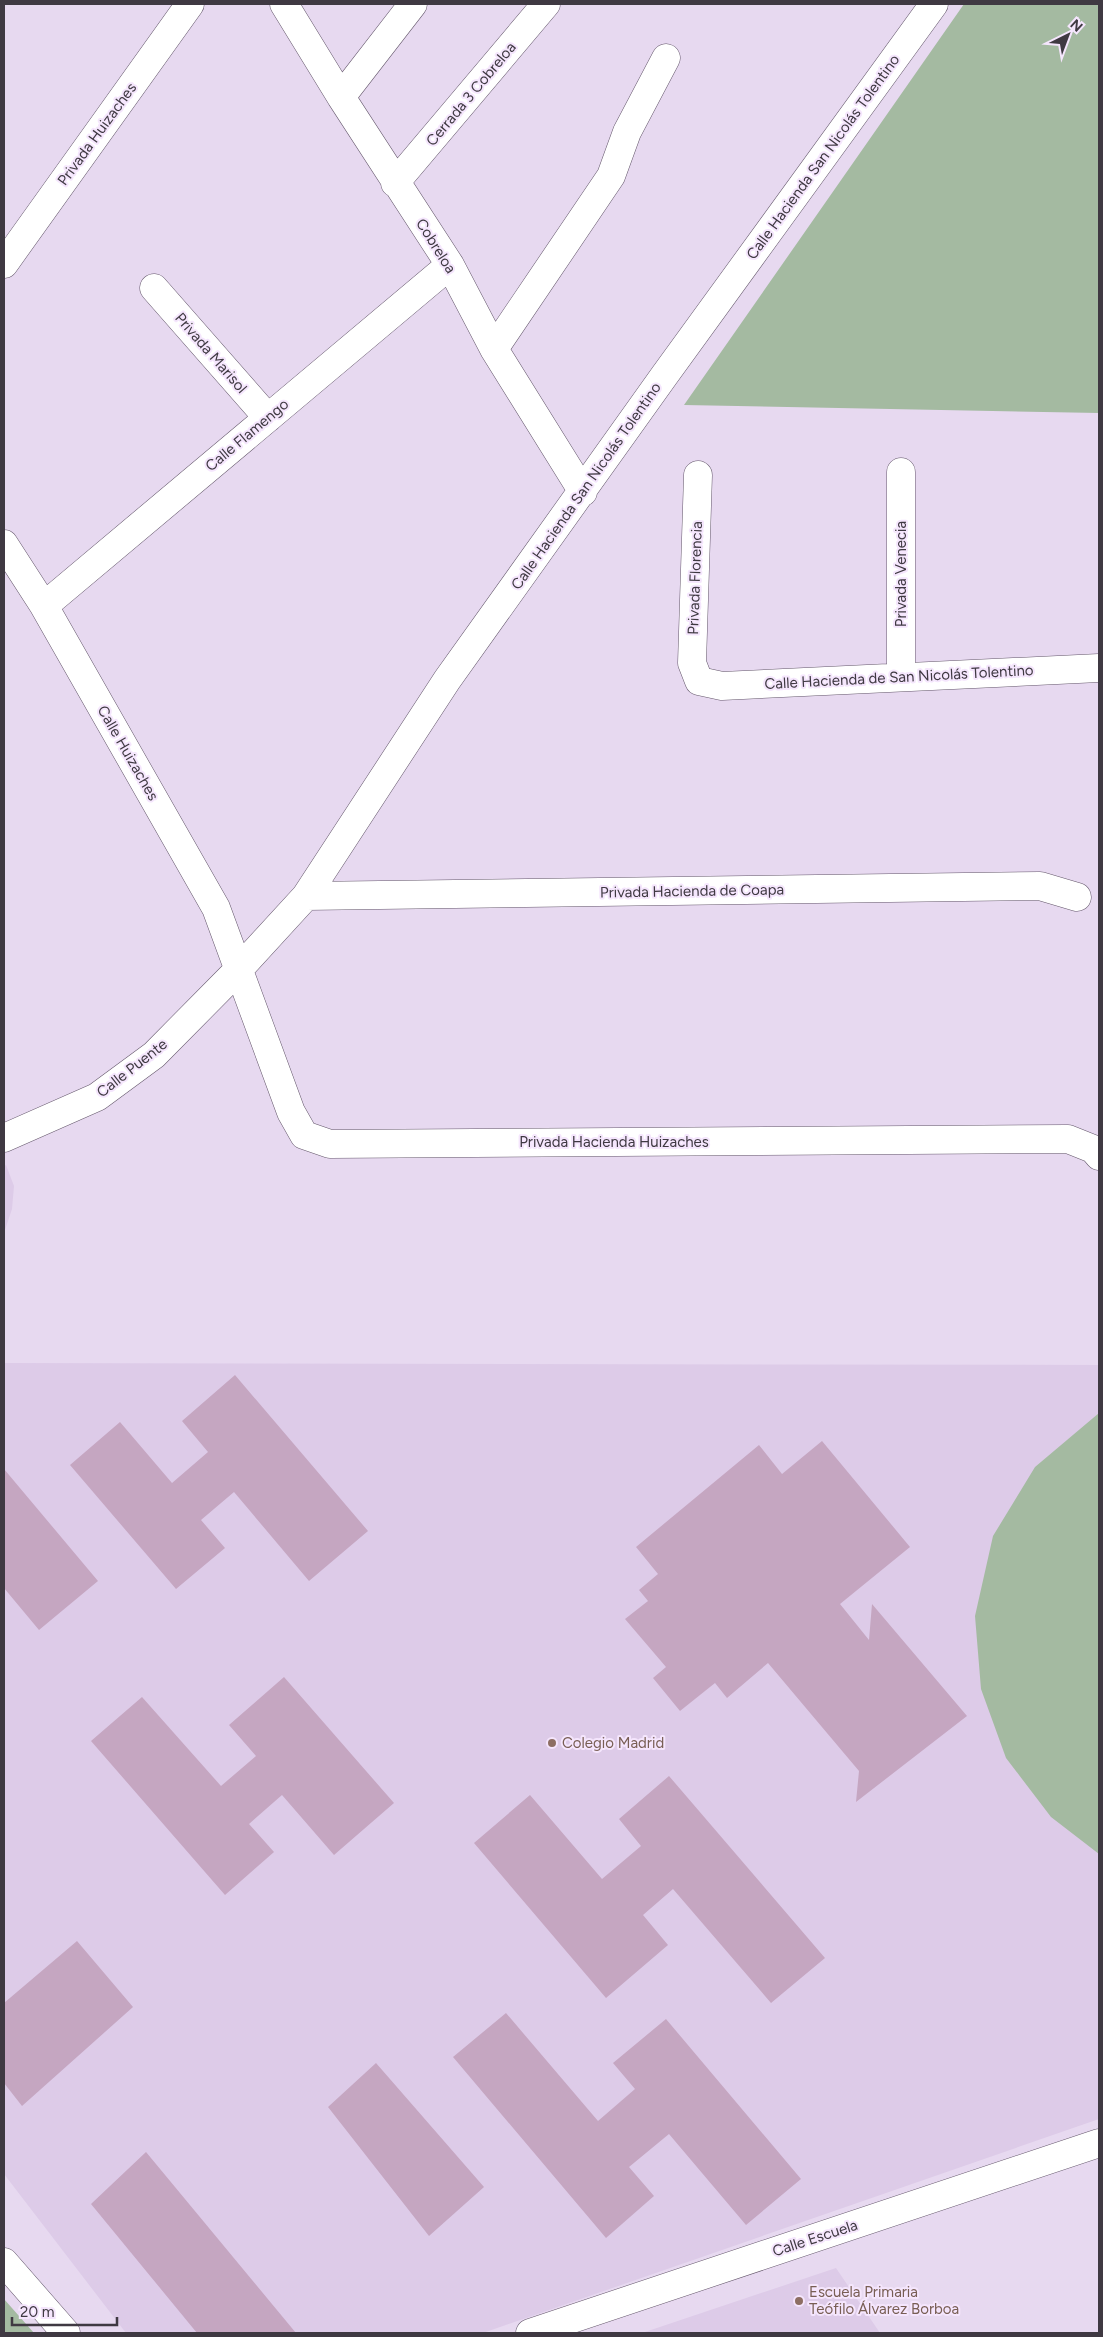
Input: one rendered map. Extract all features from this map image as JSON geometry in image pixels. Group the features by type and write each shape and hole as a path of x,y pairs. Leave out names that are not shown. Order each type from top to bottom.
{"street":[{"name":"Privada Huizaches","path":"4,264 190,4"},
{"name":"Cobreloa","path":"284,4 340,97 450,265 494,349 583,492"},
{"path":"340,97 413,4"},
{"name":"Cerrada 3 Cobreloa","path":"396,183 546,4"},
{"name":"Calle Hacienda San Nicolás Tolentino","path":"240,968 306,896 447,680 664,376 934,4"},
{"path":"494,349 611,176 627,132 666,58"},
{"name":"Calle Flamengo","path":"44,606 450,265"},
{"name":"Privada Marisol","path":"154,288 268,418"},
{"name":"Privada Venecia","path":"901,472 901,676"},
{"name":"Privada Florencia","path":"698,474 692,663 699,681"},
{"name":"Calle Huizaches","path":"4,544 44,606 216,908 240,968"},
{"name":"Calle Hacienda de San Nicolás Tolentino","path":"699,681 722,686 1099,668"},
{"name":"Privada Hacienda de Coapa","path":"306,896 1040,886 1077,897"},
{"name":"Calle Puente","path":"4,1138 97,1097 154,1055 240,968"},
{"name":"Privada Hacienda Huizaches","path":"240,968 291,1112 304,1135 330,1144 1068,1139 1093,1149 1099,1156"},
{"name":"Calle Escuela","path":"530,2333 1099,2143"},
{"path":"4,2262 66,2333"}],"shaded area":[{"path":"6,1165 14,1186 12,1209 4,1233 4,1166"},
{"name":"Colegio Madrid","path":"4,1363 1099,1365 1099,2119 483,2333 126,2333 4,2174"},
{"name":"Escuela Primaria Teófilo Álvarez Borboa","path":"836,2268 880,2333 642,2333"}],"green space":[{"path":"964,4 1099,4 1099,413 684,405"},
{"path":"1099,1413 1099,1854 1051,1817 1006,1758 981,1689 975,1616 993,1536 1035,1467"},
{"path":"4,2299 34,2333 4,2333"}],"building":[{"path":"235,1375 368,1531 309,1581 234,1492 201,1520 225,1548 176,1589 70,1465 120,1422 172,1483 208,1452 182,1421"},
{"path":"822,1441 910,1547 840,1604 869,1640 872,1604 967,1716 856,1802 859,1771 768,1663 727,1698 715,1683 680,1711 653,1678 666,1667 625,1619 648,1601 639,1590 658,1574 636,1547 759,1445 782,1474"},
{"path":"4,1469 98,1581 39,1630 4,1588"},
{"path":"284,1677 394,1803 334,1855 282,1795 249,1824 274,1852 225,1895 91,1741 142,1697 221,1786 256,1756 229,1725"},
{"path":"669,1776 825,1958 771,2003 673,1889 643,1915 668,1945 606,1998 474,1843 530,1795 602,1879 641,1846 619,1819"},
{"path":"77,1941 133,2007 22,2106 4,2083 4,2003"},
{"path":"506,2013 598,2121 635,2089 613,2063 666,2019 801,2179 746,2225 669,2134 629,2167 654,2196 606,2238 453,2057"},
{"path":"376,2063 484,2187 429,2236 328,2107"},
{"path":"146,2152 296,2333 197,2333 91,2204"}],"place":[{"name":"Colegio Madrid","path":"552,1743"},
{"name":"Escuela Primaria Teófilo Álvarez Borboa","path":"799,2301"}]}
